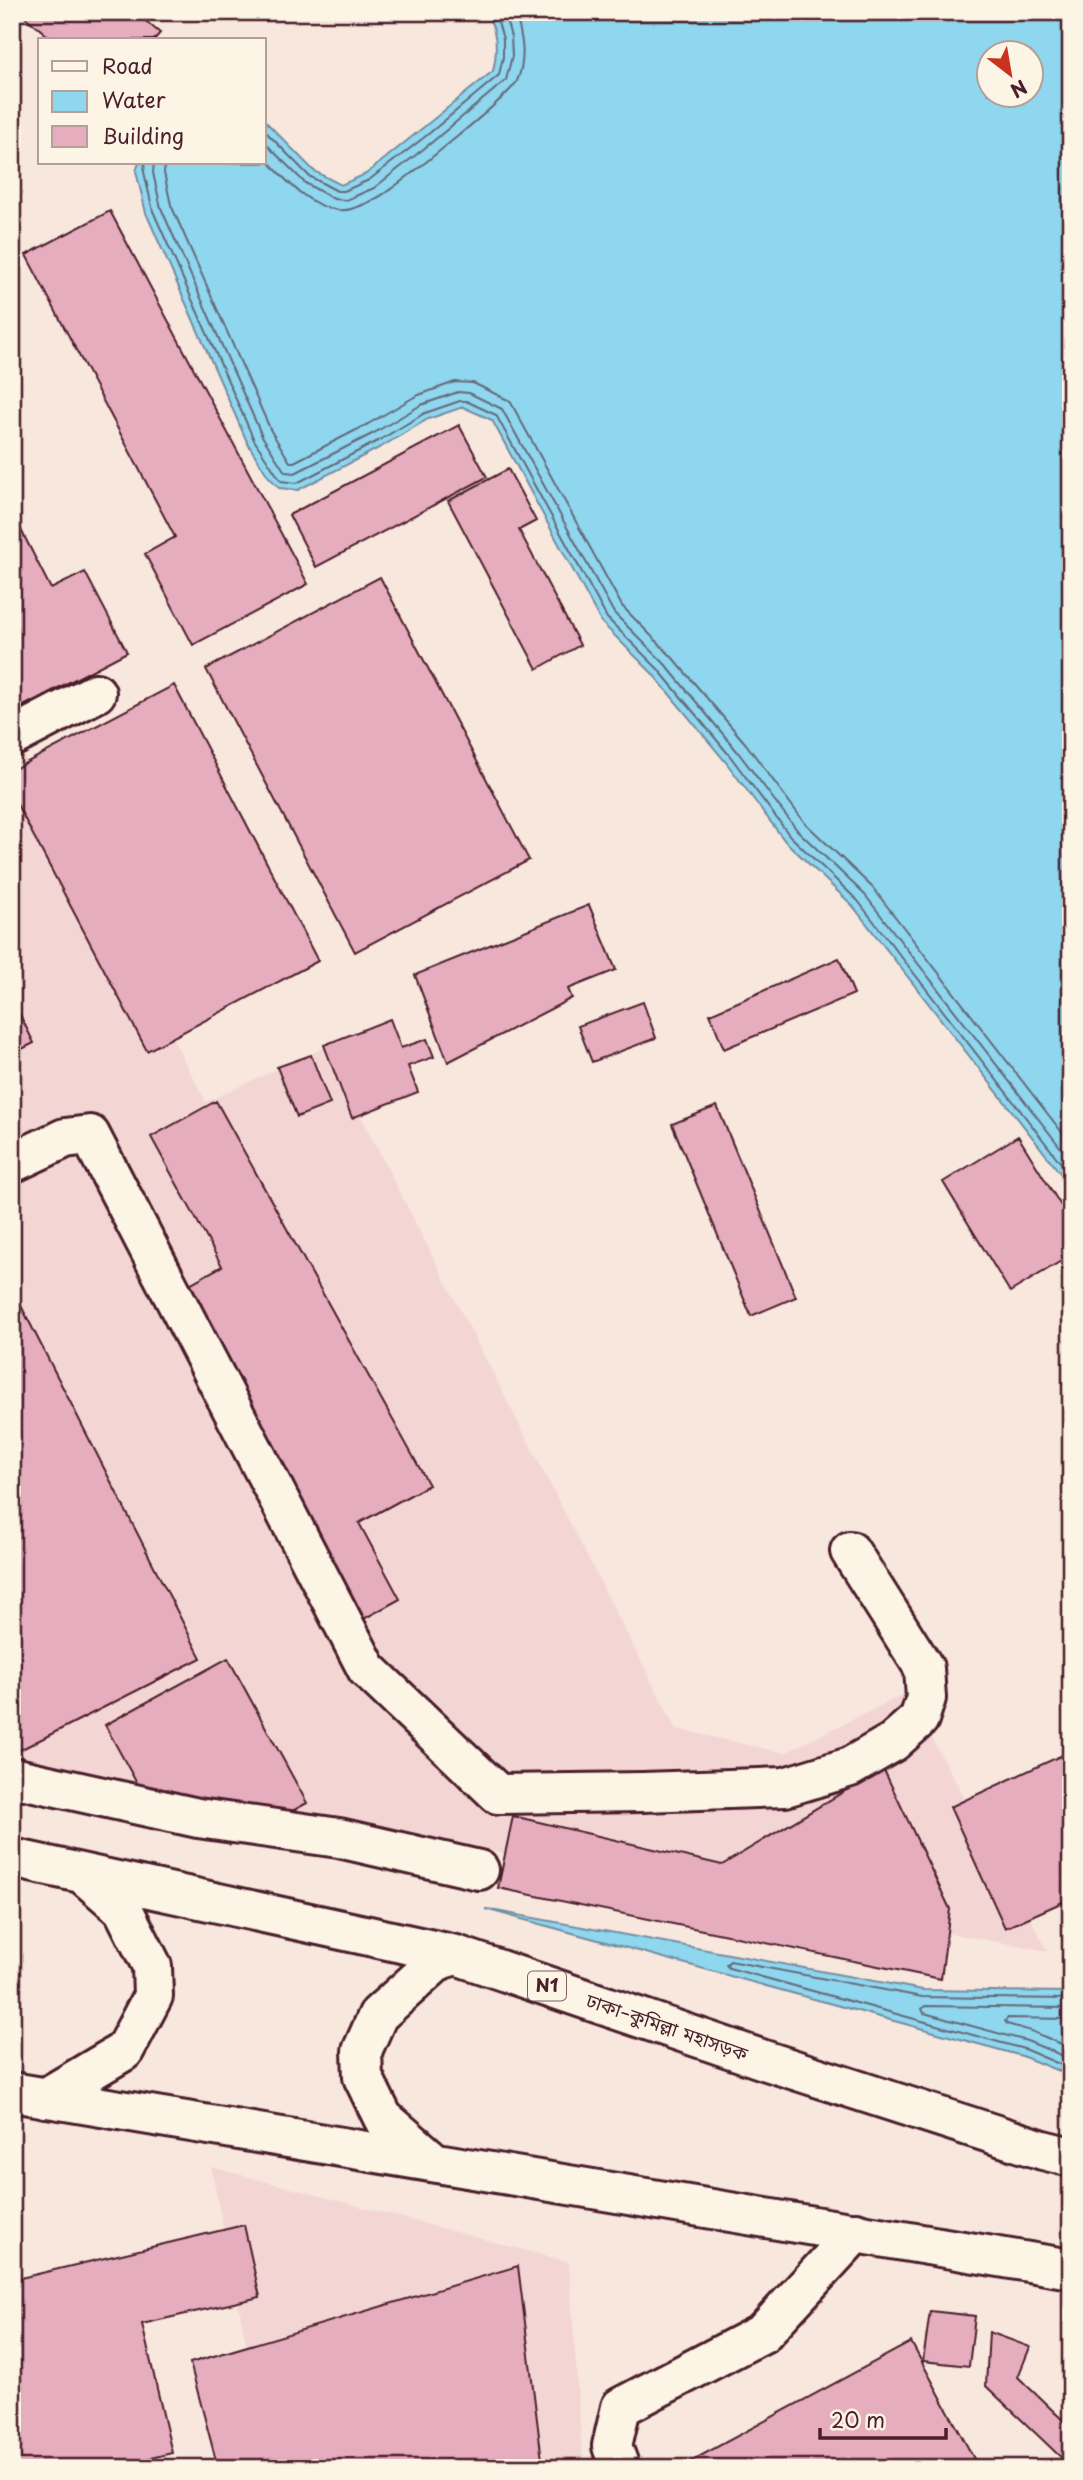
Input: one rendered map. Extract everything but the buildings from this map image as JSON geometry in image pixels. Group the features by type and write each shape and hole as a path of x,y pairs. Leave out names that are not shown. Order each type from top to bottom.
{"main road":[{"path":"12,737 96,693"},
{"path":"12,1163 65,1139 90,1135 367,1668 498,1794 785,1787 850,1768 892,1742 919,1719 926,1698 924,1668 850,1551"},
{"path":"12,1777 198,1818 340,1838 479,1870"},
{"name":"ঢাকা–কুমিল্লা মহাসড়ক","path":"12,1858 456,1955 767,2061 1071,2157"},
{"path":"28,2095 124,2051 153,1996 152,1966 123,1909 83,1874"},
{"path":"434,2162 383,2118 363,2077 362,2051 378,2015 439,1960 456,1955"},
{"path":"28,2095 1071,2269"},
{"path":"620,2468 612,2446 621,2407 763,2333 856,2232"}],"shaded area":[{"path":"19,746 206,1102 325,1047 676,1729 784,1753 907,1693 1048,1951 12,1766 12,750"},
{"path":"211,2167 569,2262 583,2468 271,2468"}],"water":[{"path":"486,12 1071,12 1071,1187 852,905 785,841 725,761 652,673 601,622 492,420 463,407 428,419 298,490 279,488 248,444 146,213 136,171 139,164 266,164 266,122 314,171 341,185 366,174 493,71 495,41"},
{"path":"485,1909 923,1990 1071,1992 1071,2076 1022,2056"}]}
